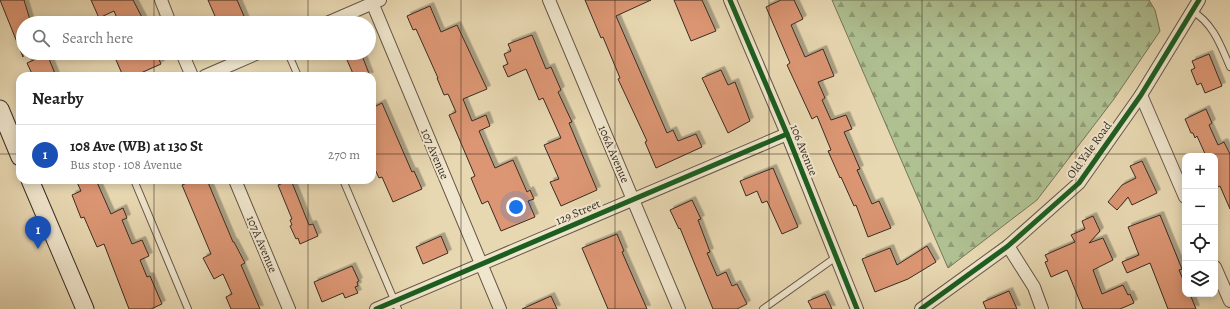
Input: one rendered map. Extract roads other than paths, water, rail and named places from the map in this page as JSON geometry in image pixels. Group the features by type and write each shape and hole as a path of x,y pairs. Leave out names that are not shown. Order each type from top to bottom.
{"main road":[{"path":"1,112 16,148"},
{"path":"32,184 85,309"}],"street":[{"path":"161,0 167,16"},
{"name":"106A Avenue","path":"549,0 679,309"},
{"name":"106 Avenue","path":"730,0 787,134 857,309"},
{"name":"Old Yale Road","path":"921,309 1008,246 1079,183 1141,95 1199,0"},
{"path":"342,16 374,1"},
{"name":"107 Avenue","path":"374,1 500,309"},
{"path":"185,60 190,72"},
{"path":"214,72 242,60"},
{"path":"1141,95 1182,190"},
{"name":"129 Street","path":"376,309 396,305 482,264 787,134"},
{"name":"107A Avenue","path":"238,184 289,309"},
{"path":"1008,246 1034,287 1042,309"},
{"path":"1218,273 1230,301"}],"lane":[{"path":"1192,11 1200,15 1216,35 1230,67"},
{"path":"291,60 296,72"},
{"path":"136,184 188,309"},
{"path":"345,184 396,305"},
{"path":"763,309 836,257"}],"place":[{"name":"108 Ave (WB) at 130 St","path":"38,249"}]}
